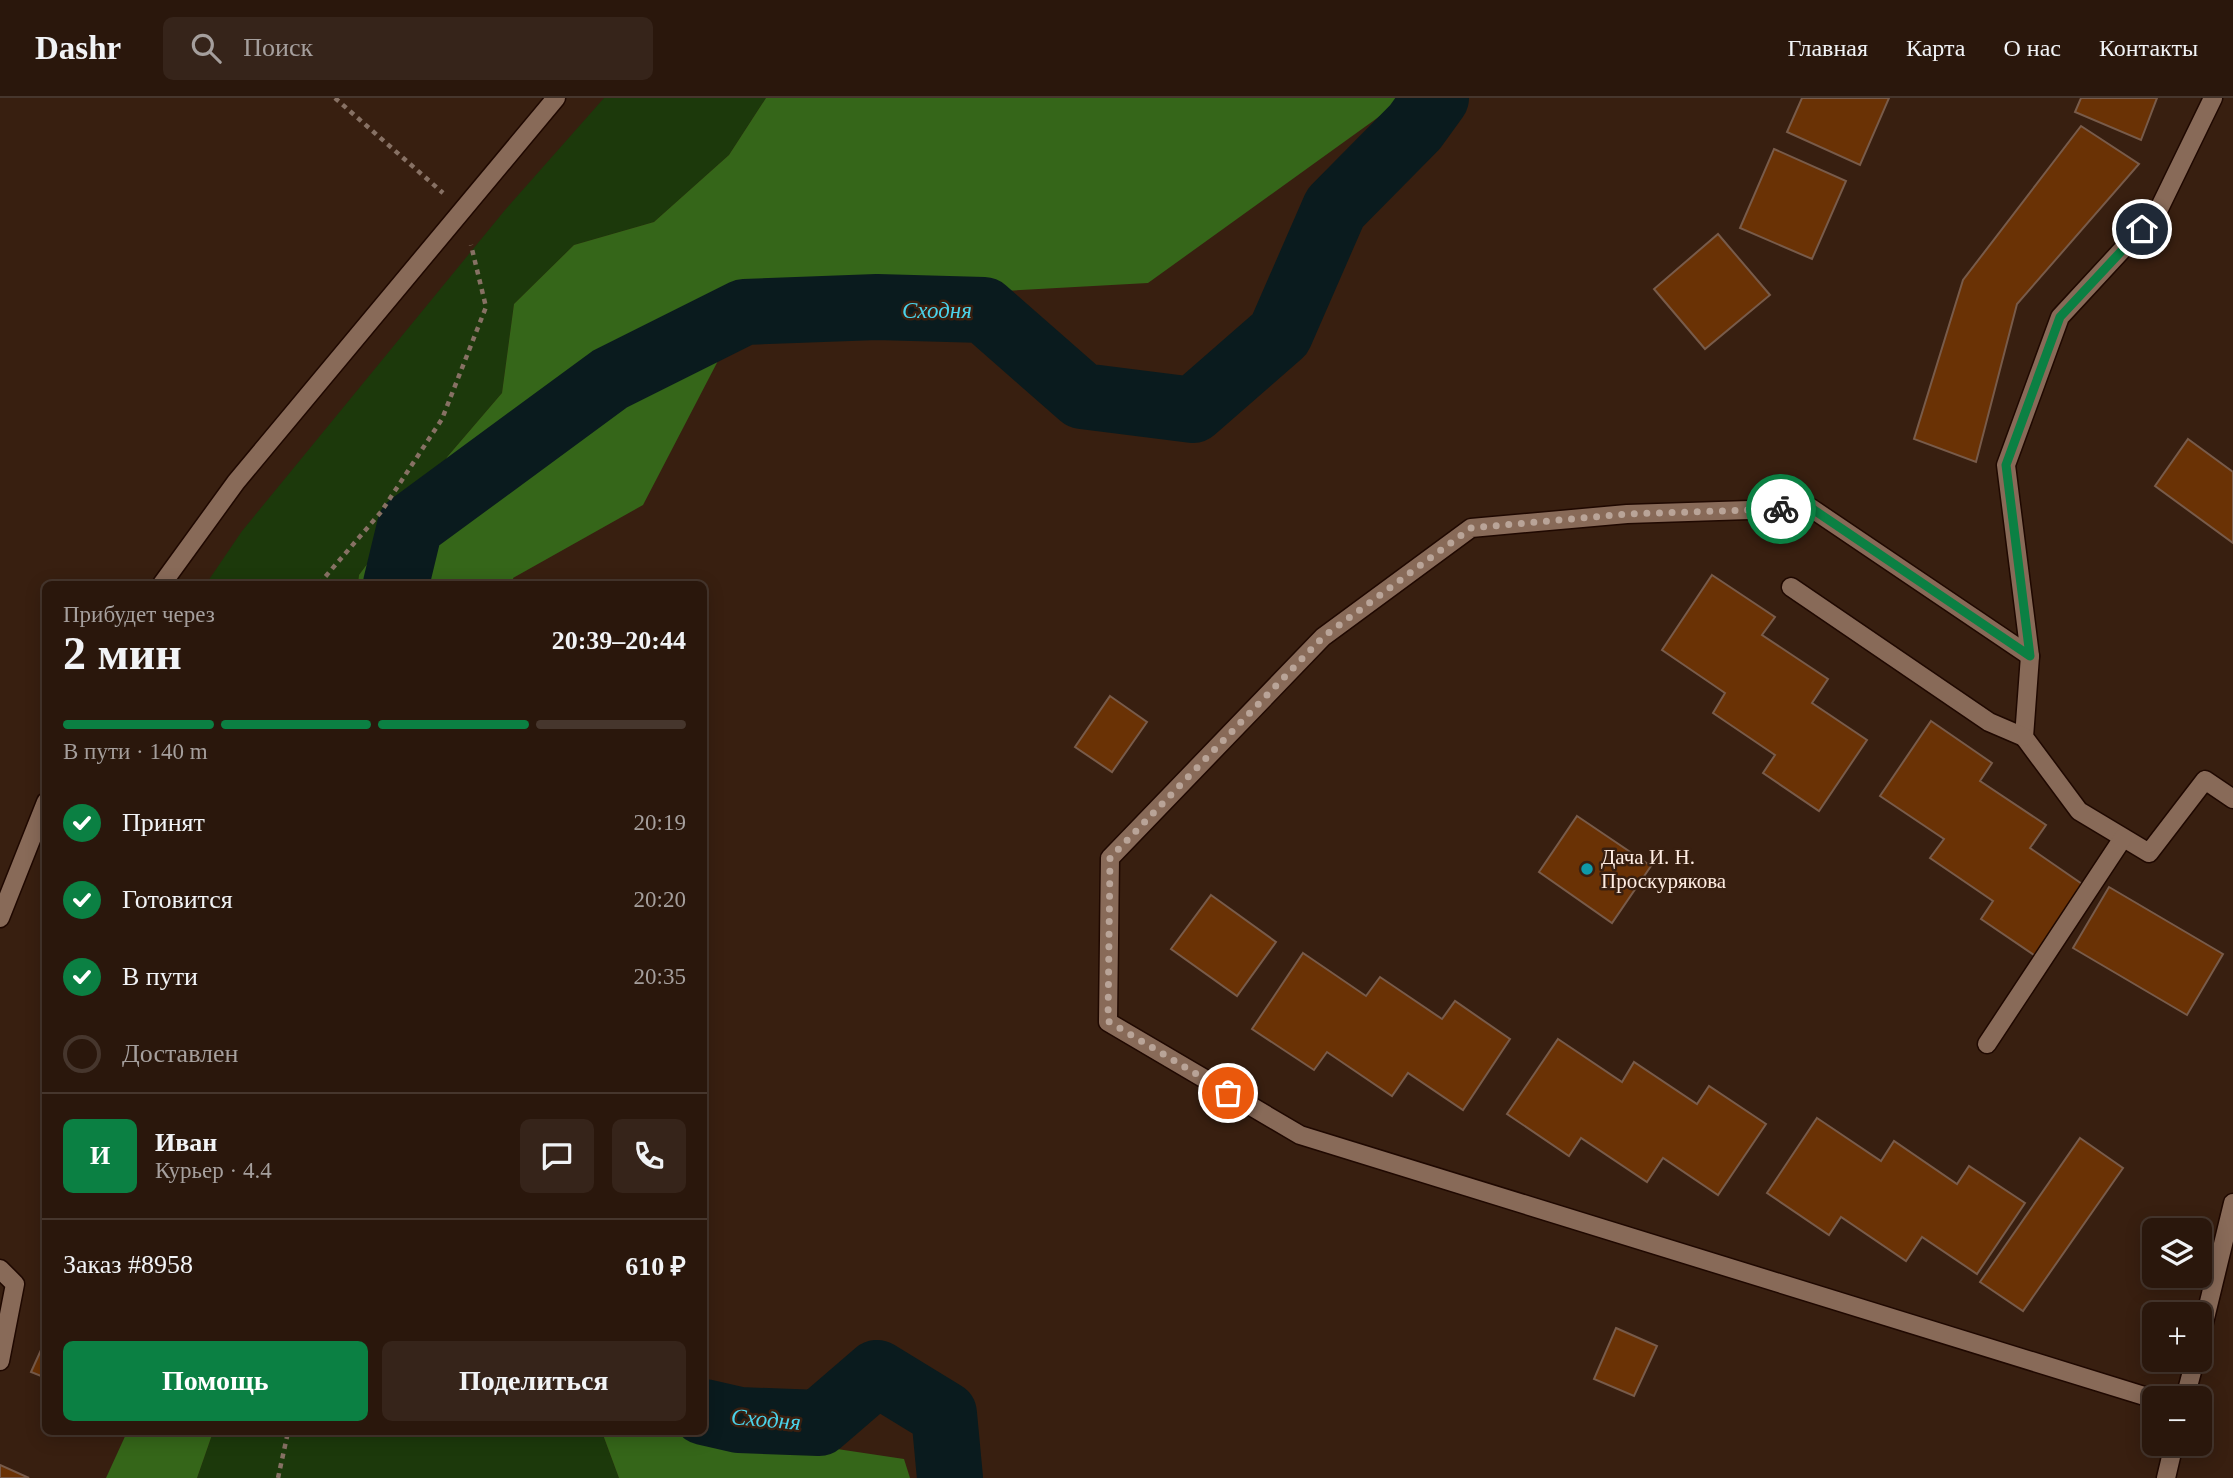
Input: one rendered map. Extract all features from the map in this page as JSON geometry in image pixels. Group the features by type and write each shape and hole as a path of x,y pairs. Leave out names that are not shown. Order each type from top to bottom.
{"street":[{"path":"164,581 236,482 556,98"},
{"path":"2024,737 2030,656 2006,465 2060,317 2158,211 2215,100"},
{"path":"2030,656 1811,508 1627,514 1471,528 1323,637 1110,858 1108,1021 1300,1135 2142,1395"},
{"path":"1791,587 1989,722 2024,737 2079,811 2149,853 2205,780 2233,799"},
{"path":"0,918 42,812"},
{"path":"1987,1044 2123,838"},
{"path":"2209,1302 2233,1203"},
{"path":"0,1269 15,1284 0,1361"},
{"path":"2166,1478 2171,1456"}],"path":[{"path":"322,581 381,512 442,419 486,307 463,211 335,98"},
{"path":"278,1478 287,1435"}],"green space":[{"path":"604,98 766,98 729,155 654,222 574,245 514,304 502,393 448,456 359,575 358,581 208,581 242,531 505,210"},
{"path":"766,98 1405,98 1148,283 747,305 643,505 513,578 514,581 358,581 359,575 448,456 502,393 514,304 574,245 654,222 729,155"},
{"path":"707,1429 904,1459 910,1478 619,1478 603,1435 707,1435"},
{"path":"126,1435 212,1435 197,1478 106,1478"},
{"path":"212,1435 603,1435 619,1478 197,1478"}],"building":[{"path":"1802,98 1889,98 1860,165 1787,132"},
{"path":"2081,98 2157,98 2141,140 2075,112"},
{"path":"2081,126 2139,164 2017,304 1976,462 1914,439 1963,280"},
{"path":"1774,149 1846,181 1812,259 1740,228"},
{"path":"1718,234 1770,295 1705,349 1654,289"},
{"path":"2188,439 2233,472 2233,543 2155,486"},
{"path":"1712,575 1775,617 1762,635 1828,679 1812,703 1867,740 1819,811 1763,773 1775,755 1713,713 1725,693 1662,650"},
{"path":"1110,696 1147,722 1112,772 1075,747"},
{"path":"1931,721 1992,763 1980,781 2046,825 2030,848 2085,886 2037,957 1981,919 1993,901 1930,858 1944,839 1880,796"},
{"path":"1577,816 1651,866 1612,923 1539,872"},
{"path":"2109,887 2223,954 2187,1015 2073,948"},
{"path":"1211,895 1276,942 1237,996 1171,949"},
{"path":"1303,953 1366,996 1380,977 1442,1019 1455,1001 1510,1039 1463,1110 1408,1073 1392,1096 1327,1052 1314,1070 1252,1029"},
{"path":"1558,1039 1622,1082 1634,1062 1697,1104 1709,1086 1766,1124 1718,1195 1663,1158 1647,1182 1581,1138 1569,1156 1507,1114"},
{"path":"1817,1118 1881,1161 1894,1141 1957,1184 1969,1166 2025,1203 1977,1274 1922,1237 1906,1261 1841,1217 1829,1235 1767,1193"},
{"path":"2080,1138 2123,1168 2023,1311 1980,1282"},
{"path":"1616,1328 1657,1346 1634,1396 1594,1379"},
{"path":"42,1348 42,1376 31,1372"},
{"path":"0,1465 29,1478 0,1478"}],"waterway":[{"name":"Сходня","path":"397,581 410,526 610,379 744,312 877,307 984,310 1082,396 1193,410 1280,334 1335,208 1415,127 1436,98"},
{"name":"Сходня","path":"707,1413 739,1420 819,1423 877,1373 944,1414 950,1478"}],"way so far":[{"path":"1228,1093 1108,1021 1110,858 1323,637 1471,528 1627,514 1781,509"}],"place":[{"name":"Дача И. Н. Проскурякова","path":"1587,869"}],"route":[{"path":"1781,509 1811,508 2030,656 2006,465 2060,317 2142,229"}]}
